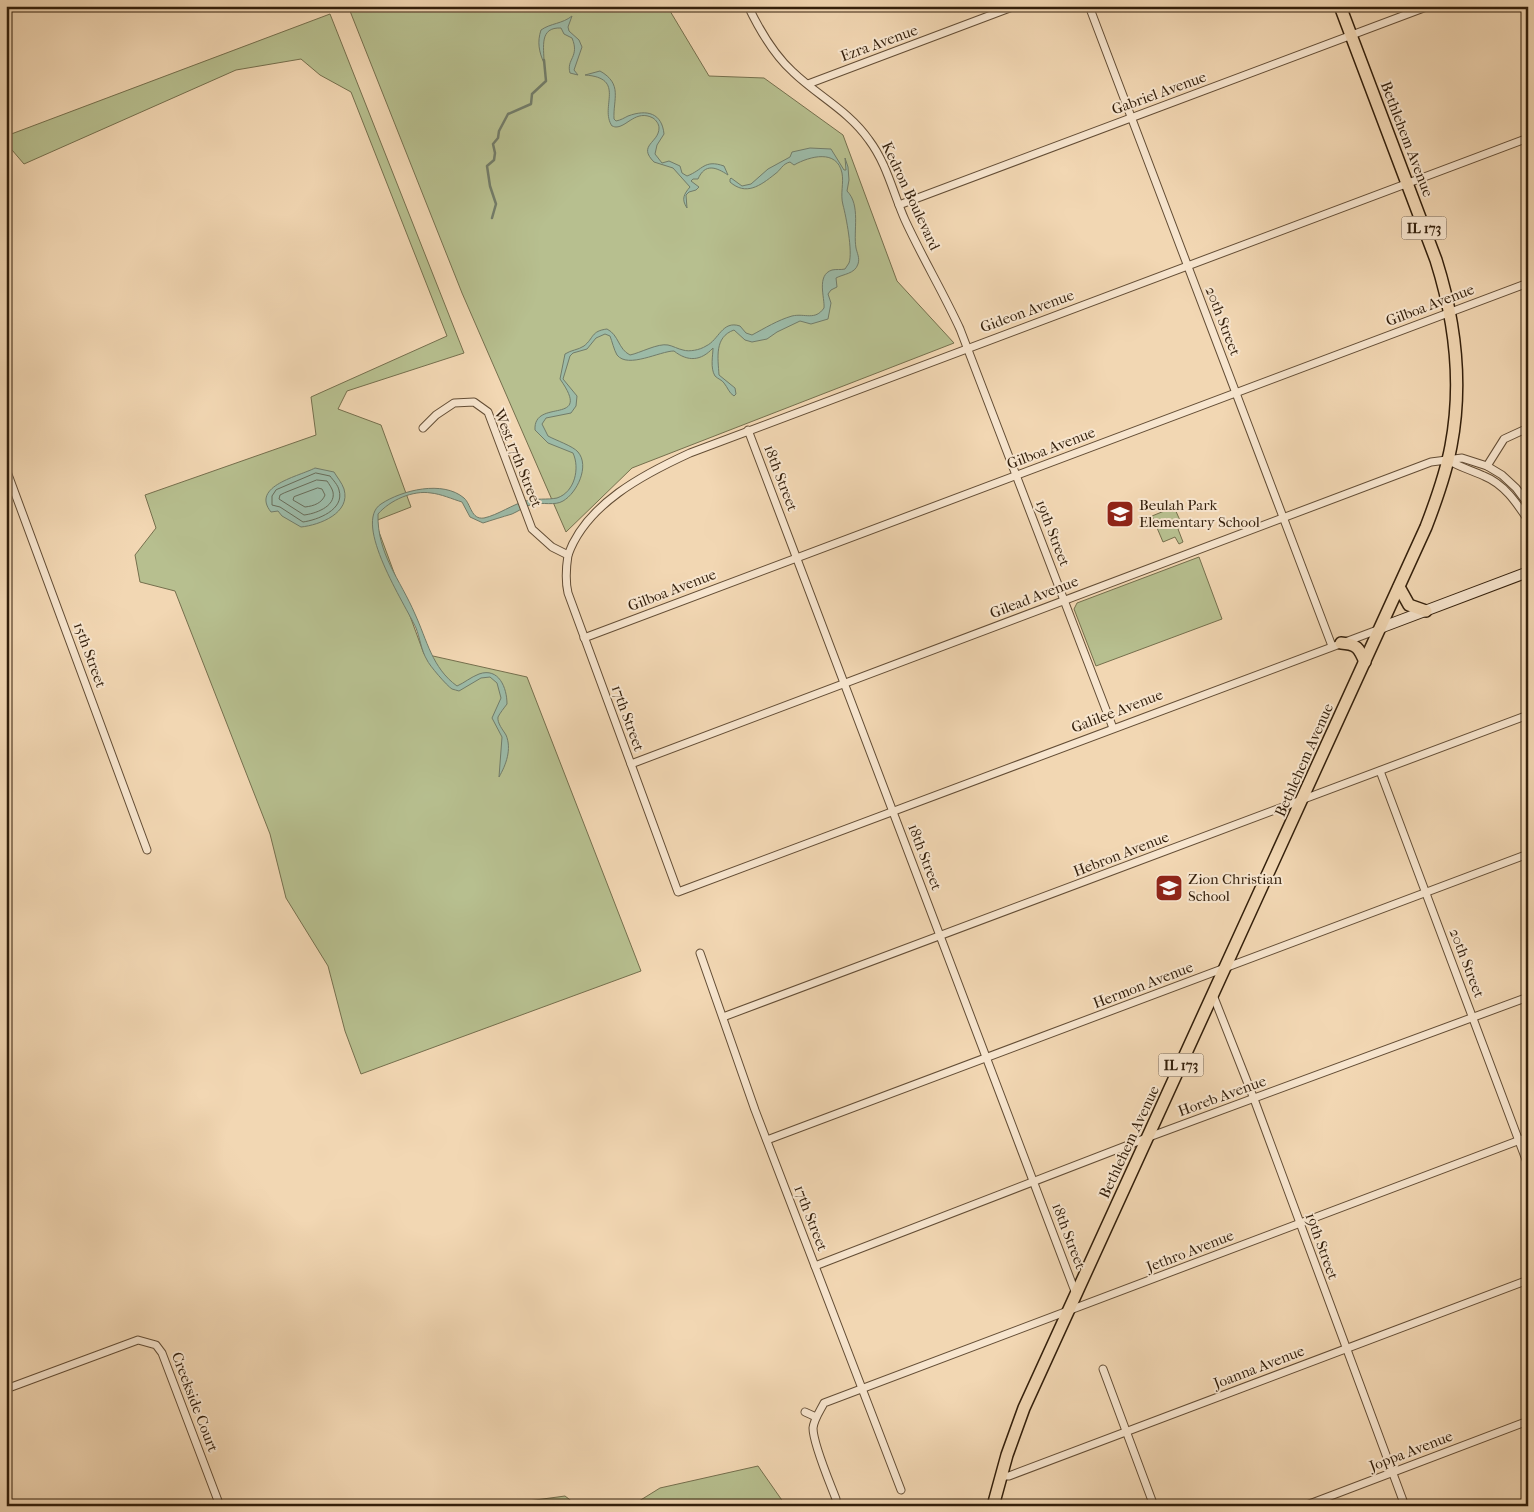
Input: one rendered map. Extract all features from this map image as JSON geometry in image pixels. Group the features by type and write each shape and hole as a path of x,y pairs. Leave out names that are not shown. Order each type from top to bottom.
{"main road":[{"name":"Bethlehem Avenue","path":"993,1506 1000,1476 1024,1408 1426,527 1448,460 1455,414 1457,382 1454,334 1450,312 1436,260 1340,6"},
{"path":"1399,587 1409,605 1426,611"},
{"path":"1337,644 1353,644 1358,648 1365,662"}],"street":[{"name":"Kedron Boulevard","path":"748,6 755,22 772,48 792,72 851,119 869,139 886,170 906,221 948,301 967,348"},
{"name":"Ezra Avenue","path":"808,84 1015,6"},
{"name":"20th Street","path":"1089,6 1283,518 1337,644"},
{"name":"Gabriel Avenue","path":"899,206 1429,6"},
{"name":"Gideon Avenue","path":"568,555 572,542 580,531 604,506 620,492 660,467 748,430 1528,138"},
{"name":"Gilboa Avenue","path":"584,638 1528,283"},
{"name":"19th Street","path":"967,348 1113,728"},
{"name":"West 17th Street","path":"423,428 436,415 454,403 474,402 488,412 532,528 552,548 568,555"},
{"path":"1487,466 1504,439 1528,428"},
{"name":"18th Street","path":"748,430 1076,1294"},
{"name":"Gilead Avenue","path":"631,764 1431,462 1462,458 1487,466 1502,474 1528,504"},
{"path":"1448,460 1459,467 1497,483 1512,497 1528,520"},
{"name":"15th Street","path":"6,469 147,850"},
{"name":"17th Street","path":"568,555 566,583 584,638 678,892 716,877"},
{"name":"Galilee Avenue","path":"716,877 1528,572"},
{"name":"Hebron Avenue","path":"723,1017 1528,715"},
{"name":"20th Street","path":"1380,771 1528,1165"},
{"name":"Hermon Avenue","path":"767,1140 987,1059 1528,854"},
{"name":"17th Street","path":"700,953 767,1140 901,1490"},
{"name":"19th Street","path":"1213,995 1254,1099 1405,1506"},
{"name":"Horeb Avenue","path":"815,1266 1149,1137 1528,997"},
{"name":"Jethro Avenue","path":"816,1417 824,1403 1528,1137"},
{"name":"Joanna Avenue","path":"1000,1476 1009,1476 1528,1280"},
{"name":"Creekside Court","path":"6,1389 138,1340 156,1345 162,1352 220,1506"},
{"path":"1103,1369 1154,1506"},
{"path":"804,1412 816,1417 813,1428 815,1440 836,1499"},
{"name":"Joppa Avenue","path":"1304,1506 1528,1421"}],"green space":[{"path":"348,6 667,6 709,76 764,78 843,135 897,281 954,343 632,468 566,532 462,293"},
{"path":"330,14 464,353 347,391 338,409 381,425 411,507 375,521 424,654 527,677 641,971 361,1074 345,1031 328,966 286,898 270,834 175,591 140,582 135,555 156,528 145,495 316,435 311,397 447,336 351,92 320,75 301,59 236,70 24,164 6,143 6,136"},
{"path":"1174,507 1183,527 1178,529 1183,542 1179,544 1175,537 1163,542 1152,516"},
{"path":"1199,557 1222,619 1096,666 1074,609 1077,603"},
{"path":"758,1466 786,1506 631,1506 660,1488"},
{"path":"565,1496 578,1506 530,1506 528,1501"}],"water":[{"path":"572,16 568,27 569,31 579,40 582,47 574,70 578,75 570,73 569,68 574,54 572,38 564,34 561,28 549,31 546,34 544,39 544,63 539,47 541,30"},
{"path":"600,71 612,81 614,87 614,119 616,121 635,114 647,113 657,117 660,121 664,134 657,145 655,154 662,163 669,161 680,166 682,173 687,176 704,166 717,164 724,166 728,175 711,168 704,170 698,179 691,181 699,187 686,195 687,208 684,197 690,187 673,168 654,162 649,156 648,148 658,133 657,122 653,118 642,116 620,126 612,126 608,110 609,87 598,77 585,75"},
{"path":"810,148 831,149 844,170 846,170 845,158 849,180 847,191 854,203 856,218 855,241 859,258 858,264 852,272 836,278 837,287 828,294 831,303 828,319 811,324 800,321 767,339 752,342 745,340 734,330 728,333 720,343 719,375 735,388 736,394 734,396 713,373 713,348 704,356 694,359 679,355 674,351 629,360 622,359 617,355 610,336 605,334 596,338 587,349 573,353 570,356 563,379 577,396 576,406 571,413 546,418 542,424 548,436 578,452 583,464 577,486 563,501 530,505 512,514 483,523 470,517 462,502 443,495 424,492 395,500 378,514 381,542 385,554 409,601 431,653 442,671 457,686 476,675 486,673 492,673 501,680 507,704 498,719 508,740 508,751 506,762 499,777 502,737 492,718 501,698 497,683 490,677 481,678 459,691 453,689 442,680 431,666 423,652 416,628 392,583 376,545 373,528 374,514 381,504 390,499 422,489 445,489 455,493 464,498 476,517 480,518 489,517 526,501 557,498 568,491 576,472 573,453 548,443 535,430 537,420 543,415 567,408 570,403 569,394 560,379 565,354 584,346 598,331 607,329 611,332 623,349 630,355 664,345 691,351 701,349 729,326 740,326 746,333 752,335 792,316 813,315 821,312 824,308 822,287 824,277 832,270 845,269 850,258 849,234 842,201 842,173 839,165 835,160 829,158 815,157 794,165 790,162 787,163 753,188 742,188 730,182 731,178 742,186 751,184 768,169 790,157 792,152"},
{"path":"315,468 334,472 342,485 345,497 343,505 338,511 317,524 301,527 282,516 278,511 271,512 266,503 267,495 272,489 280,483"}],"waterway":[{"path":"492,218 496,204 490,186 487,166 494,160 493,144 498,138 499,131 508,114 531,104 532,94 546,81 544,60"}],"place":[{"name":"Beulah Park Elementary School","path":"1120,514"},
{"name":"Zion Christian School","path":"1169,888"}]}
